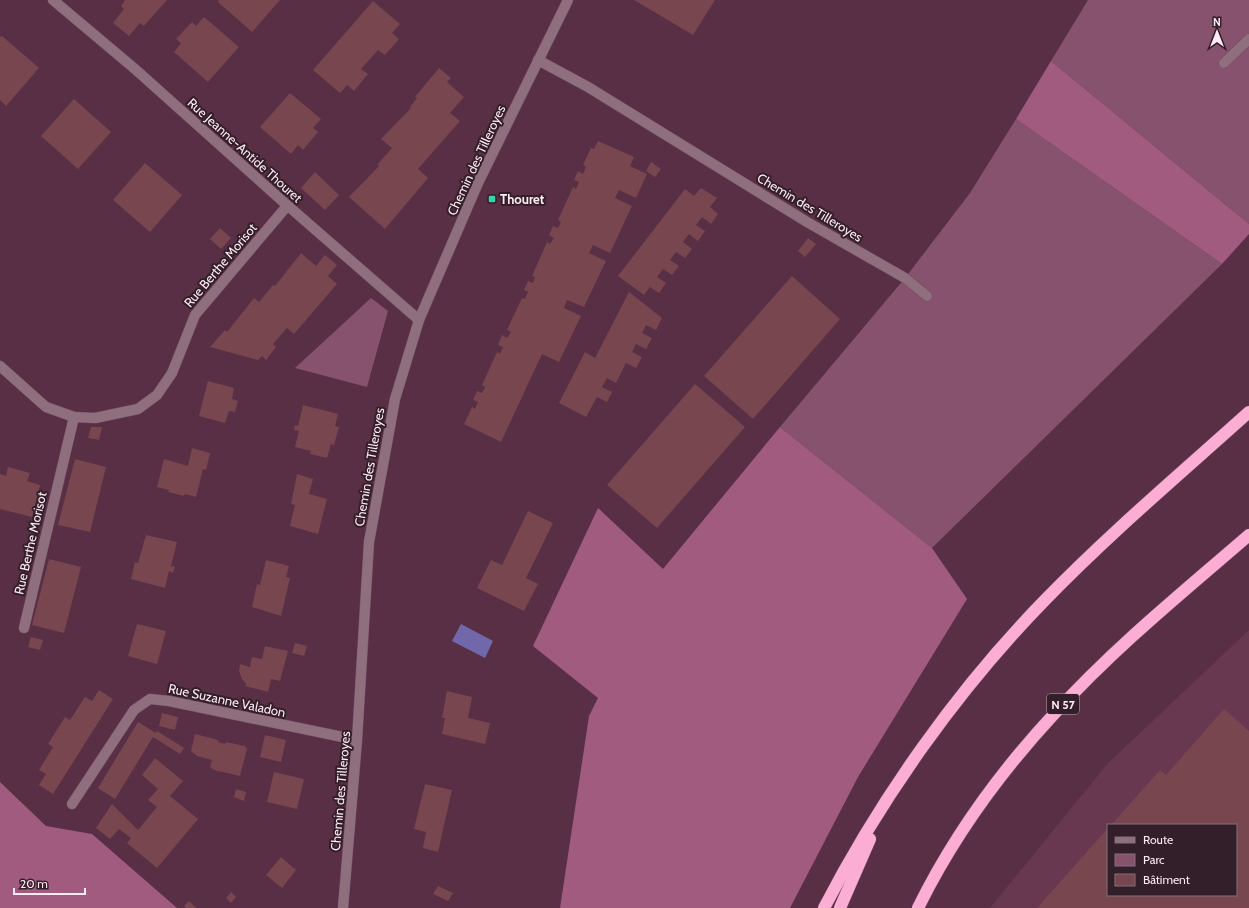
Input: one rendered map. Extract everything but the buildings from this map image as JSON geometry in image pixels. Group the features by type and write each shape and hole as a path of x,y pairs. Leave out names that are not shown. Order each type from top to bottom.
{"highway":[{"path":"824,908 886,800 979,674 1044,601 1111,535 1249,412"},
{"name":"N 57","path":"918,908 949,853 973,816 997,783 1055,712 1120,648 1249,535"},
{"path":"840,908 870,839 924,747"}],"street":[{"name":"Rue Jeanne-Antide Thouret","path":"53,0 135,70 287,206 419,320"},
{"name":"Chemin des Tilleroyes","path":"343,908 357,740 369,542 394,399 419,320 481,176 568,0"},
{"path":"1224,63 1249,39"},
{"name":"Chemin des Tilleroyes","path":"538,60 588,87 807,222 905,278 927,296"},
{"name":"Rue Berthe Morisot","path":"0,366 46,406 74,417 95,418 138,409 157,395 172,373 195,315 287,206"},
{"name":"Rue Berthe Morisot","path":"24,628 74,417"},
{"name":"Rue Suzanne Valadon","path":"72,804 134,710 150,699 169,700 357,740"}],"shaded area":[{"path":"1051,61 1249,224 1249,234 1222,264 1016,119"},
{"path":"780,427 932,548 967,599 858,777 790,908 560,908 589,716 598,698 533,646 598,508 663,569"},
{"path":"461,624 493,641 485,658 452,641"},
{"path":"1249,630 1249,908 990,908 1108,763"},
{"path":"0,782 46,826 92,834 177,908 0,908"}],"green space":[{"path":"1088,0 1249,0 1249,224 1051,61"},
{"path":"1016,119 1222,264 932,548 780,427 905,278 970,193"},
{"path":"371,298 388,311 367,387 295,368"}],"place":[{"name":"Thouret","path":"492,199"}]}
